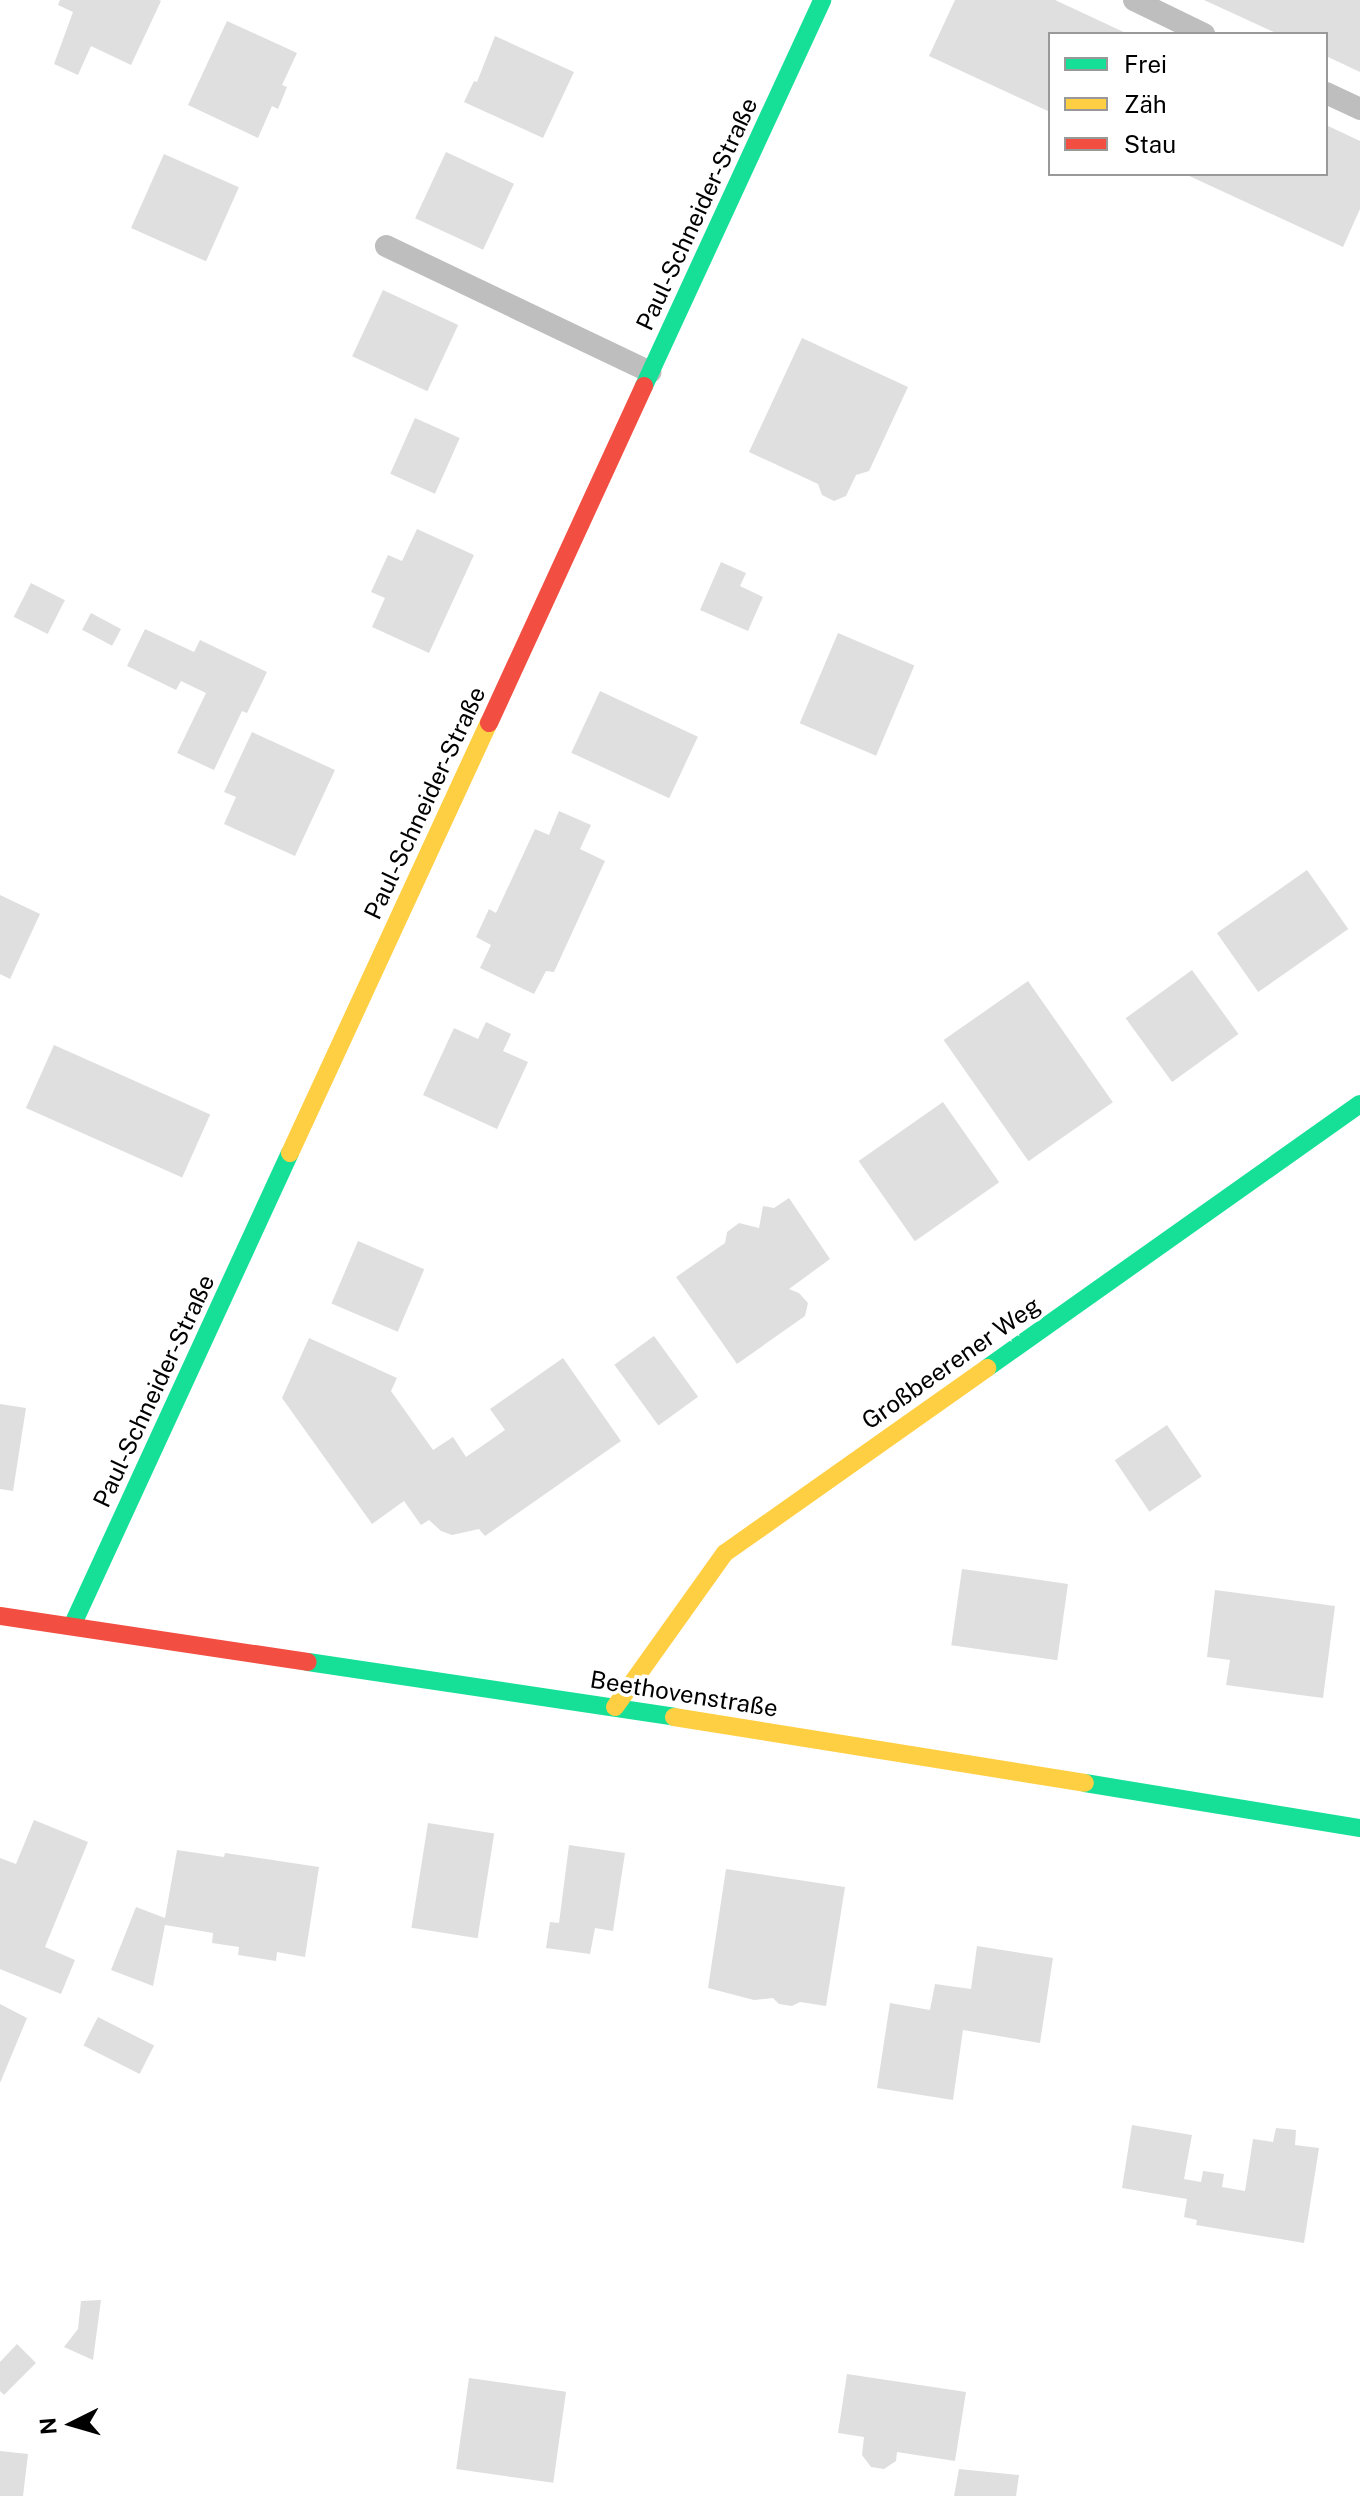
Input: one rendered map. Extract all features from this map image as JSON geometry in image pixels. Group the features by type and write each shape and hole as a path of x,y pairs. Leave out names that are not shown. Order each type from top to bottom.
{"street":[{"name":"Paul-Schneider-Straße","path":"72,1626 822,0"},
{"name":"Großbeerener Weg","path":"615,1707 725,1553 1360,1104"},
{"name":"Beethovenstraße","path":"0,1616 615,1707 1360,1828"}],"lane":[{"path":"1134,0 1200,32"},
{"path":"1328,94 1360,109"},
{"path":"386,246 650,372"}],"building":[{"path":"60,0 161,1 131,65 91,46 78,75 54,64 73,12 58,5"},
{"path":"955,0 1055,0 1124,32 1048,32 1048,111 929,56"},
{"path":"1204,0 1360,0 1360,72 1328,57 1328,32 1274,32"},
{"path":"227,21 297,53 282,85 287,87 278,109 272,106 258,138 188,105"},
{"path":"495,36 574,72 543,138 464,102 474,81 477,82"},
{"path":"1328,126 1360,141 1360,209 1343,247 1189,176 1328,176"},
{"path":"446,152 514,184 483,250 415,218"},
{"path":"164,154 239,187 206,261 131,228"},
{"path":"383,290 458,325 427,391 352,356"},
{"path":"802,338 908,387 869,471 856,475 846,496 834,501 822,495 818,484 749,452"},
{"path":"415,418 460,438 435,494 390,474"},
{"path":"417,529 474,555 429,653 372,627 385,598 371,592 388,555 402,561"},
{"path":"721,562 746,573 740,586 763,597 748,631 700,610"},
{"path":"31,583 65,600 48,634 14,617"},
{"path":"91,613 121,629 112,646 82,630"},
{"path":"145,629 194,652 200,640 267,672 247,713 242,711 214,770 177,753 206,693 181,681 176,690 127,666"},
{"path":"838,633 914,665 876,756 800,723"},
{"path":"600,691 698,737 669,798 571,753"},
{"path":"252,732 335,770 295,856 224,824 236,797 224,792"},
{"path":"559,811 591,825 580,849 605,861 554,972 546,971 534,994 480,968 491,945 476,937 489,909 496,913 535,829 549,835"},
{"path":"1307,870 1348,929 1258,992 1217,933"},
{"path":"0,895 40,914 10,979 0,974"},
{"path":"1192,970 1238,1034 1172,1082 1126,1018"},
{"path":"1028,981 1113,1102 1029,1161 944,1040"},
{"path":"486,1022 511,1034 503,1051 528,1062 497,1129 423,1095 454,1028 478,1039"},
{"path":"54,1045 210,1115 182,1178 26,1108"},
{"path":"943,1102 999,1182 915,1241 859,1161"},
{"path":"789,1198 830,1259 789,1289 799,1293 808,1303 805,1316 737,1364 676,1277 725,1243 727,1232 739,1223 759,1228 763,1206 774,1208"},
{"path":"358,1241 424,1269 398,1332 331,1304"},
{"path":"654,1336 698,1397 658,1425 614,1365"},
{"path":"309,1338 397,1378 391,1391 433,1450 453,1437 466,1457 505,1430 490,1409 563,1358 621,1441 485,1536 479,1529 452,1535 441,1531 429,1520 421,1525 404,1501 372,1524 282,1398"},
{"path":"0,1404 26,1408 13,1491 0,1489"},
{"path":"1167,1425 1202,1476 1149,1512 1115,1460"},
{"path":"962,1569 1068,1584 1057,1660 951,1645"},
{"path":"1215,1590 1335,1606 1323,1698 1226,1685 1230,1660 1207,1657"},
{"path":"34,1820 88,1842 45,1947 75,1960 61,1994 0,1969 0,1858 16,1864"},
{"path":"428,1823 494,1833 478,1938 411,1928"},
{"path":"569,1845 625,1853 613,1931 595,1928 590,1954 546,1948 550,1922 559,1923"},
{"path":"177,1850 224,1857 225,1853 319,1867 305,1957 277,1952 276,1961 238,1955 239,1947 212,1943 213,1933 165,1925 153,1986 111,1970 136,1907 165,1918"},
{"path":"726,1869 845,1887 826,2006 800,2002 792,2006 779,2004 773,1998 754,2000 708,1988"},
{"path":"977,1946 1053,1958 1040,2043 963,2030 953,2100 877,2088 890,2003 930,2010 935,1984 971,1989"},
{"path":"0,2004 27,2018 0,2083"},
{"path":"98,2017 154,2046 140,2074 83,2046"},
{"path":"1132,2125 1192,2135 1184,2179 1201,2182 1203,2171 1224,2174 1222,2187 1245,2191 1253,2139 1273,2142 1276,2128 1296,2130 1295,2145 1319,2148 1304,2243 1196,2225 1197,2220 1184,2217 1187,2199 1122,2188"},
{"path":"101,2300 93,2360 64,2347 78,2329 81,2301"},
{"path":"17,2344 36,2363 4,2395 0,2391 0,2362"},
{"path":"847,2374 966,2392 955,2461 897,2452 896,2461 884,2469 871,2467 862,2455 864,2437 838,2433"},
{"path":"469,2378 566,2392 553,2483 456,2469"},
{"path":"0,2451 28,2454 23,2496 0,2496"},
{"path":"959,2469 1019,2475 1016,2496 954,2496"}],"traffic: fast":[{"path":"644,386 822,0"},
{"path":"987,1368 1360,1104"},
{"path":"72,1626 290,1153"},
{"path":"308,1662 674,1717"},
{"path":"1085,1783 1360,1828"}],"traffic: slow":[{"path":"290,1153 489,723"},
{"path":"615,1707 725,1553 987,1368"},
{"path":"674,1717 1085,1783"}],"traffic: jam":[{"path":"489,723 644,386"},
{"path":"0,1616 308,1662"}]}
